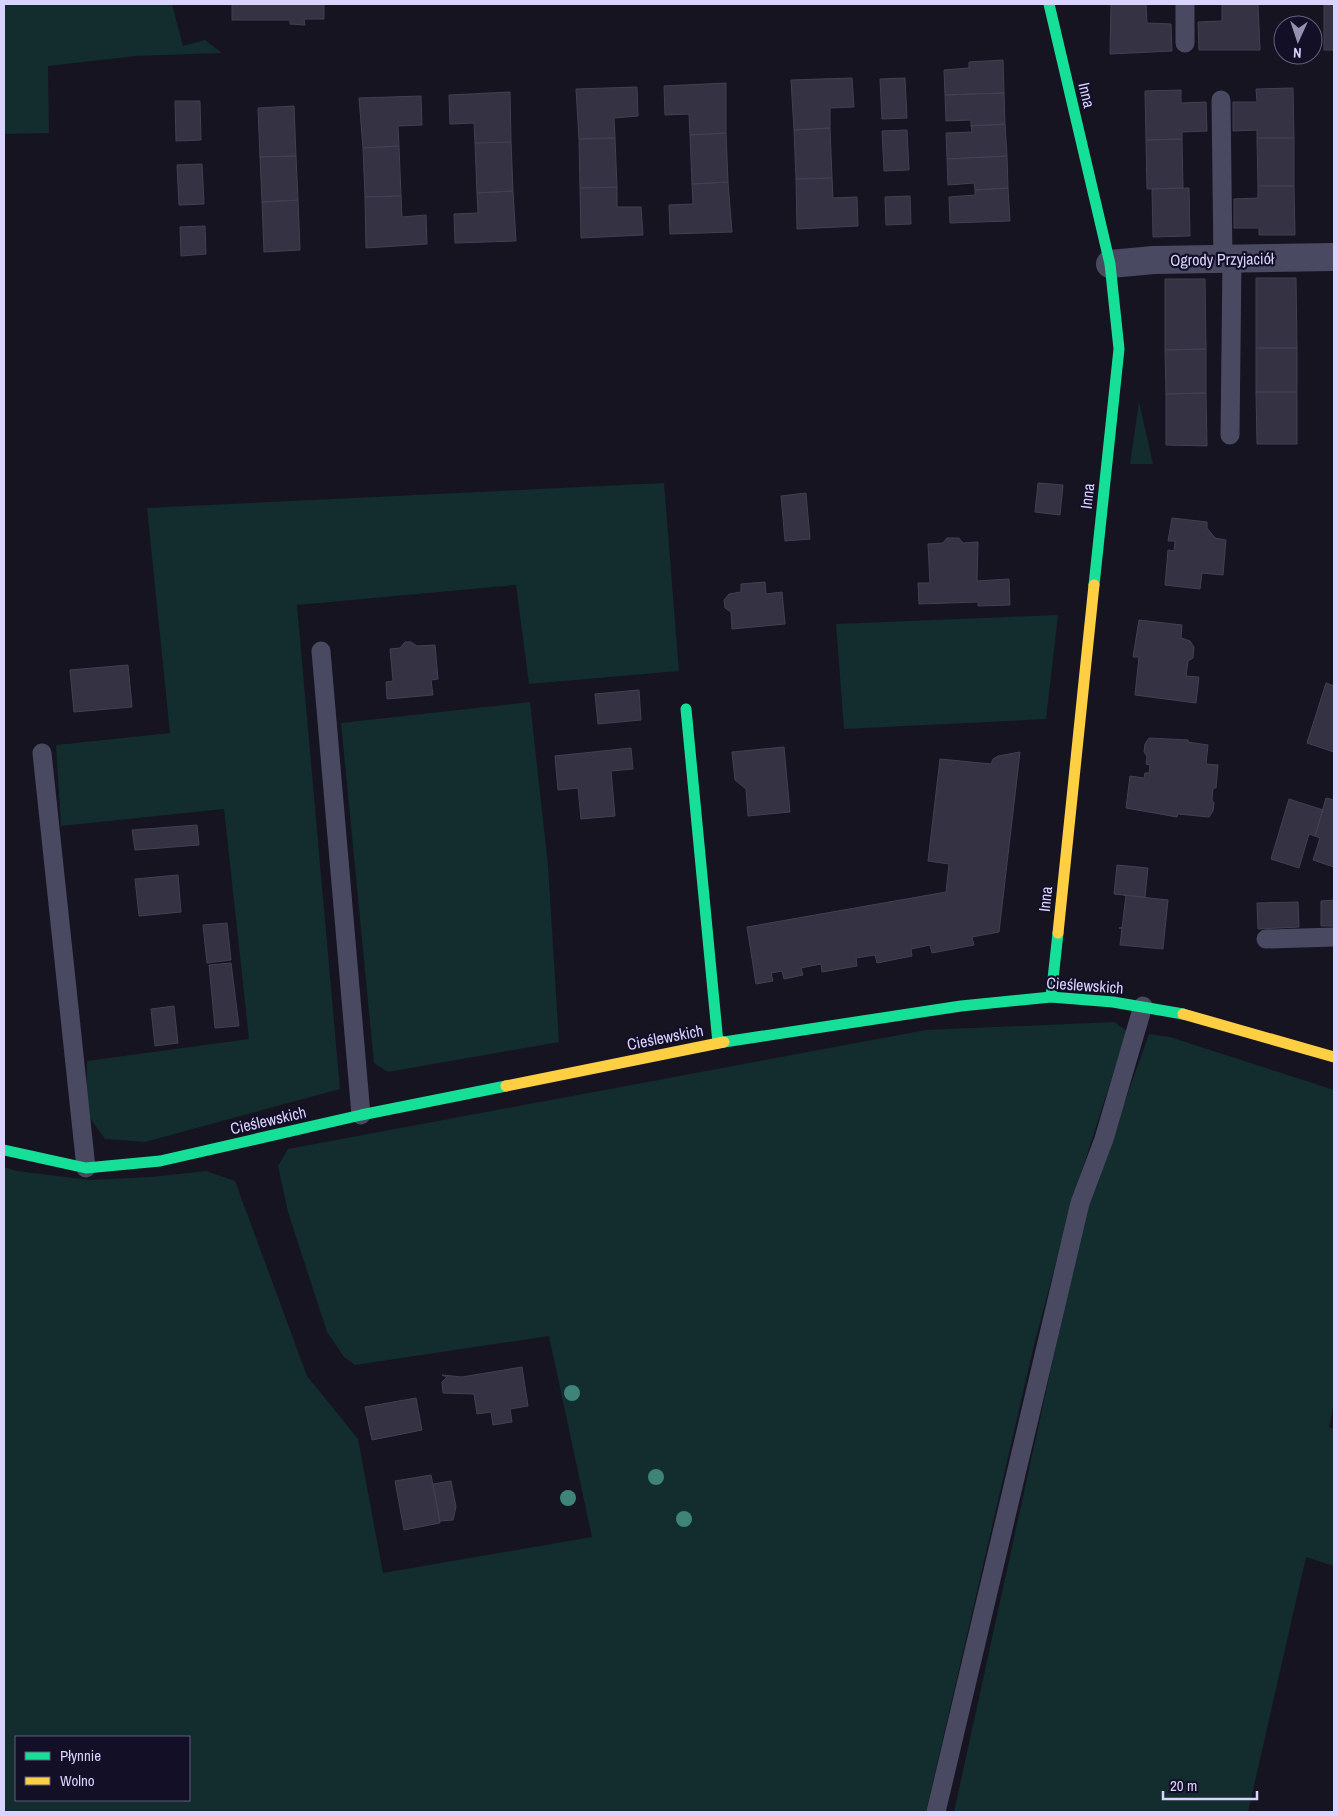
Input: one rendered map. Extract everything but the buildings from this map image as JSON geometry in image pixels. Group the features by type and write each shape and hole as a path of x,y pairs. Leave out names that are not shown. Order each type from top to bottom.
{"street":[{"name":"Inna","path":"1049,4 1110,264 1118,327 1119,365 1051,997"},
{"name":"Ogrody Przyjaciół","path":"1110,264 1130,261 1334,257"},
{"path":"686,709 718,1043"},
{"name":"Cieślewskich","path":"4,1150 86,1168 160,1161 361,1115 718,1043 961,1006 1051,997 1143,1006 1219,1023 1334,1058"}],"lane":[{"path":"1185,4 1186,43"},
{"path":"1221,100 1227,260 1230,435"},
{"path":"321,651 361,1115"},
{"path":"42,753 86,1168"},
{"path":"1266,939 1334,937"},
{"path":"936,1812 1080,1203 1104,1139 1143,1006"}],"green space":[{"path":"4,4 172,4 183,46 205,40 222,53 136,56 48,66 49,133 4,134"},
{"path":"1139,402 1153,464 1130,464"},
{"path":"664,483 679,671 529,684 516,585 297,605 340,1089 145,1142 105,1139 86,1112 87,1061 249,1039 224,809 61,826 56,745 170,733 147,508"},
{"path":"1058,615 1046,719 844,729 836,624"},
{"path":"530,702 548,865 559,1042 388,1072 374,1063 341,723"},
{"path":"1114,1022 1127,1031 1074,1195 1034,1345 926,1812 4,1812 4,1167 17,1171 90,1180 151,1177 206,1171 235,1181 307,1376 358,1439 383,1573 592,1537 549,1336 355,1365 344,1357 327,1332 288,1212 278,1166 288,1149 926,1030"},
{"path":"1149,1034 1170,1037 1334,1090 1334,1403 1329,1427 1334,1429 1334,1566 1306,1557 1248,1812 954,1812 1085,1213"}],"traffic: fast":[{"path":"1049,4 1110,264 1119,349 1094,585"},
{"path":"686,709 718,1043"},
{"path":"1051,997 1058,933"},
{"path":"724,1042 961,1006 1051,997 1113,1002 1183,1014"},
{"path":"4,1150 86,1168 160,1161 361,1115 506,1086"}],"traffic: slow":[{"path":"1058,933 1094,585"},
{"path":"1183,1014 1334,1057"},
{"path":"506,1086 724,1042"}]}
